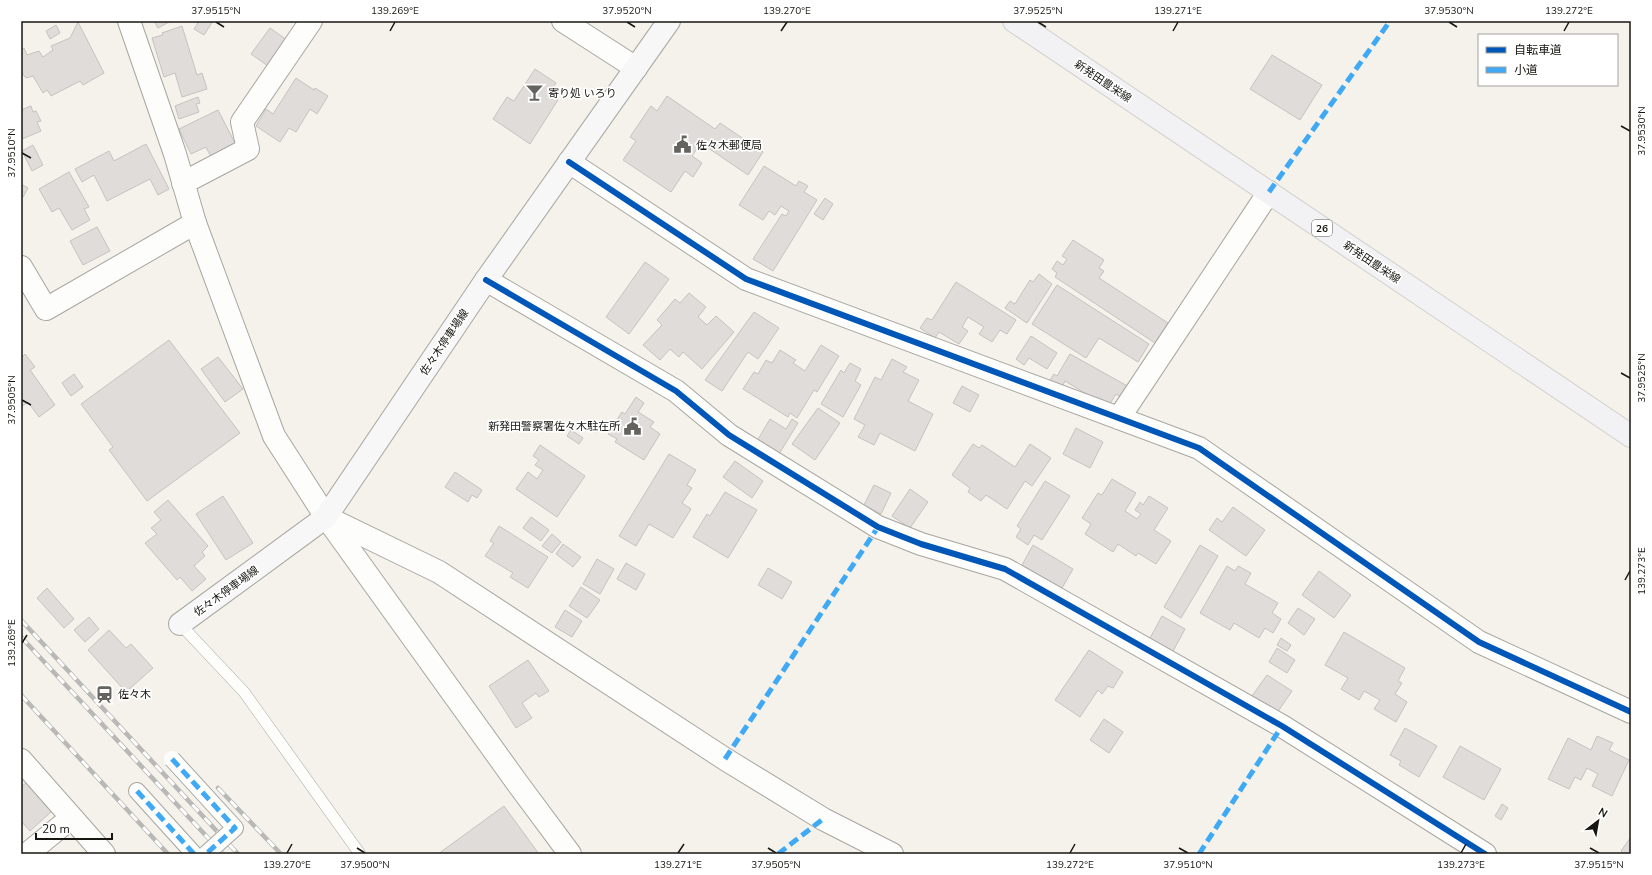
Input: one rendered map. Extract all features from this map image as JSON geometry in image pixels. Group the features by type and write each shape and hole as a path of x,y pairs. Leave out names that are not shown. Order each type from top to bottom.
{"main road":[{"name":"佐々木停車場線","path":"180,624 326,517 486,280 669,21"},
{"name":"新発田豊栄線","path":"1014,21 1631,436"}],"street":[{"path":"129,21 175,154 182,183 195,223 274,436 326,517 570,854"},
{"path":"182,183 248,149 242,122 311,21"},
{"path":"563,21 636,68"},
{"path":"569,162 746,279 1199,448 1479,642 1631,712"},
{"path":"1119,418 1269,192"},
{"path":"21,267 46,309 195,223"},
{"path":"486,280 676,391 729,435 878,527 921,544 1005,569 1282,726 1485,854"},
{"path":"326,517 439,572 725,760 823,819 892,854"},
{"path":"172,759 235,828 206,854"},
{"path":"21,760 104,854"},
{"path":"137,791 194,854"},
{"path":"27,854 71,818"}],"lane":[{"path":"180,624 244,692 360,854"}],"building":[{"path":"154,21 171,21 158,28"},
{"path":"194,21 213,21 204,35 194,29 198,23"},
{"path":"78,22 104,73 83,85 80,81 51,96 47,90 43,93 33,76 26,78 21,72 21,50 24,48 27,55 39,51 43,57 53,50 51,46 70,38"},
{"path":"56,25 60,33 50,39 46,31"},
{"path":"182,26 197,75 202,73 207,89 182,97 175,73 164,77 152,38 163,35 162,33"},
{"path":"270,28 287,40 268,66 251,54"},
{"path":"1272,55 1322,85 1300,120 1250,89"},
{"path":"535,69 556,83 548,94 558,100 530,144 493,119 507,97 514,101"},
{"path":"296,78 314,90 315,88 328,96 317,114 310,109 296,132 289,128 280,142 256,126 266,109 273,114"},
{"path":"667,96 715,129 720,123 763,152 748,175 701,143 692,156 702,163 693,177 685,171 671,192 623,160 636,141 630,137 651,106 657,111"},
{"path":"198,97 200,103 196,104 199,112 179,119 175,106"},
{"path":"31,106 33,112 36,111 41,121 37,122 41,131 22,139 21,110"},
{"path":"218,110 237,147 212,159 206,147 191,154 179,129"},
{"path":"146,144 169,189 158,195 150,179 107,201 94,175 82,182 75,169 109,151 114,161"},
{"path":"33,145 43,165 32,171 22,151"},
{"path":"764,166 796,186 799,181 808,186 804,192 817,200 773,271 753,259 782,214 786,216 789,211 781,206 775,215 769,211 763,220 739,205"},
{"path":"69,172 89,207 84,209 90,220 72,230 59,208 52,212 39,189"},
{"path":"21,184 28,188 23,197 21,196"},
{"path":"825,198 833,204 823,220 814,214"},
{"path":"97,227 110,251 83,265 70,241"},
{"path":"1073,240 1104,260 1099,268 1104,271 1099,278 1168,323 1155,343 1055,277 1057,273 1052,269 1057,261 1063,265 1067,259 1062,256"},
{"path":"645,262 669,279 629,334 606,317"},
{"path":"1039,274 1052,284 1027,323 1005,308 1010,301 1015,304 1030,280 1033,282"},
{"path":"956,282 1016,320 1007,334 1000,330 992,342 979,334 984,327 968,317 962,327 968,331 959,344 939,332 935,338 920,328 927,318 932,320"},
{"path":"1057,285 1149,344 1138,362 1099,338 1086,358 1032,324"},
{"path":"689,293 706,307 698,317 707,325 716,316 734,332 702,369 683,352 679,357 670,349 660,360 643,345 662,325 657,320 675,299 680,303"},
{"path":"754,312 779,328 758,359 748,352 722,391 705,380"},
{"path":"1031,336 1057,353 1047,369 1029,358 1024,365 1016,359"},
{"path":"169,340 240,433 147,501 109,450 113,447 81,404"},
{"path":"821,345 839,356 817,392 814,390 797,418 790,413 788,417 743,389 754,372 758,374 766,360 772,363 780,350 796,360 793,363 805,371"},
{"path":"25,354 35,367 30,370 55,405 39,417 28,402 21,407 21,358"},
{"path":"1070,354 1131,388 1124,399 1116,394 1108,407 1065,381 1062,387 1050,380 1054,374 1057,376"},
{"path":"218,357 243,389 225,402 201,369"},
{"path":"892,359 907,367 903,372 919,380 908,401 933,414 915,451 880,433 874,445 858,437 865,425 854,419 875,377 881,380"},
{"path":"850,363 861,369 855,381 861,385 843,417 821,404 841,370 844,373"},
{"path":"74,374 83,387 71,396 62,383"},
{"path":"962,386 979,395 970,412 953,403"},
{"path":"636,397 644,403 638,412 654,422 650,427 660,434 644,460 615,442 617,439 608,434 622,412 625,414"},
{"path":"818,408 840,423 815,460 792,444"},
{"path":"770,419 786,429 792,419 798,423 779,454 757,441"},
{"path":"1076,428 1103,442 1090,468 1063,454"},
{"path":"571,430 583,438 579,444 567,436"},
{"path":"973,444 979,448 982,445 1015,467 1030,444 1051,458 1032,486 1025,481 1007,509 986,495 981,501 968,492 970,488 952,475"},
{"path":"540,445 585,476 557,517 516,489 528,472 537,479 543,470 535,465 539,460 533,456"},
{"path":"669,454 696,470 687,485 692,488 682,503 691,509 673,538 649,524 636,546 619,536"},
{"path":"735,461 763,481 752,498 723,477"},
{"path":"455,472 482,490 477,498 472,495 468,502 445,487"},
{"path":"1112,479 1136,493 1125,511 1137,519 1141,514 1135,510 1140,502 1143,505 1149,496 1168,508 1154,530 1171,541 1156,564 1138,553 1136,556 1118,544 1113,552 1085,534 1091,524 1082,518 1098,493 1102,495"},
{"path":"1045,481 1070,496 1042,540 1034,535 1028,545 1016,537 1021,529 1017,526"},
{"path":"874,485 891,493 881,514 864,505"},
{"path":"910,489 928,502 910,528 892,516"},
{"path":"725,492 757,510 728,558 693,537 707,514 710,516"},
{"path":"223,496 253,543 226,560 196,514"},
{"path":"168,500 208,546 202,552 205,556 194,566 206,579 192,591 180,577 177,580 145,543 157,534 151,528 161,520 154,512"},
{"path":"1233,507 1265,530 1246,556 1209,530 1217,518 1222,522"},
{"path":"531,517 549,530 541,541 523,528"},
{"path":"499,526 548,557 528,588 510,577 513,573 485,556 494,543 490,541"},
{"path":"552,534 561,542 552,553 542,546"},
{"path":"563,544 581,557 573,567 556,554"},
{"path":"1033,545 1073,569 1062,588 1022,565"},
{"path":"1200,545 1218,556 1181,618 1164,607"},
{"path":"597,559 614,569 600,594 583,584"},
{"path":"626,563 645,574 636,590 617,579"},
{"path":"1227,566 1235,571 1238,566 1251,573 1245,584 1278,603 1272,613 1281,619 1273,633 1265,628 1259,638 1234,623 1230,630 1200,613"},
{"path":"768,568 792,582 782,599 758,585"},
{"path":"1319,571 1351,595 1334,618 1302,595"},
{"path":"581,587 600,600 587,618 569,606"},
{"path":"47,588 74,619 64,628 37,598"},
{"path":"1298,608 1315,619 1304,635 1288,623"},
{"path":"565,610 582,621 572,637 555,627"},
{"path":"1162,616 1185,629 1172,653 1149,640"},
{"path":"89,617 99,629 85,642 74,630"},
{"path":"109,630 126,648 131,644 153,668 126,692 88,650"},
{"path":"1344,632 1405,668 1398,681 1402,683 1395,694 1407,702 1396,722 1374,709 1380,700 1364,691 1359,700 1341,689 1348,678 1325,665"},
{"path":"1281,638 1291,645 1287,651 1277,645"},
{"path":"1277,648 1295,660 1287,673 1269,662"},
{"path":"1089,650 1123,672 1113,688 1108,686 1102,694 1098,690 1080,717 1055,700"},
{"path":"528,660 549,691 539,697 536,693 522,703 532,718 516,728 489,686"},
{"path":"1267,675 1292,691 1277,713 1252,696"},
{"path":"1104,719 1123,732 1109,753 1090,740"},
{"path":"1405,728 1437,746 1419,777 1399,765 1401,761 1390,755"},
{"path":"1597,736 1613,743 1609,750 1629,760 1612,796 1592,786 1598,774 1587,768 1581,780 1575,777 1569,789 1548,779 1568,738 1591,750"},
{"path":"1460,746 1501,769 1484,800 1443,777"},
{"path":"27,782 52,811 30,831 21,821 21,787"},
{"path":"1502,804 1508,808 1501,820 1495,816"},
{"path":"504,806 539,854 438,854"},
{"path":"1631,837 1631,854 1624,854 1621,851"}],"railway":[{"path":"21,620 238,854"},
{"path":"21,637 223,854"},
{"path":"21,695 168,854"},
{"path":"218,788 281,854"}],"marked path":[{"path":"1269,192 1390,21"},
{"path":"725,759 878,527"},
{"path":"1199,854 1282,726"},
{"path":"172,759 235,828 206,854"},
{"path":"137,791 194,854"},
{"path":"778,854 823,819"}],"cycle path":[{"path":"569,162 746,279 1199,448 1479,642 1631,712"},
{"path":"486,280 676,391 729,435 878,527 921,544 1005,569 1282,726 1485,854"}],"place":[{"name":"寄り処 いろり","path":"535,93"},
{"name":"佐々木郵便局","path":"683,145"},
{"name":"新発田警察署佐々木駐在所","path":"633,426"},
{"name":"佐々木","path":"105,694"}]}
